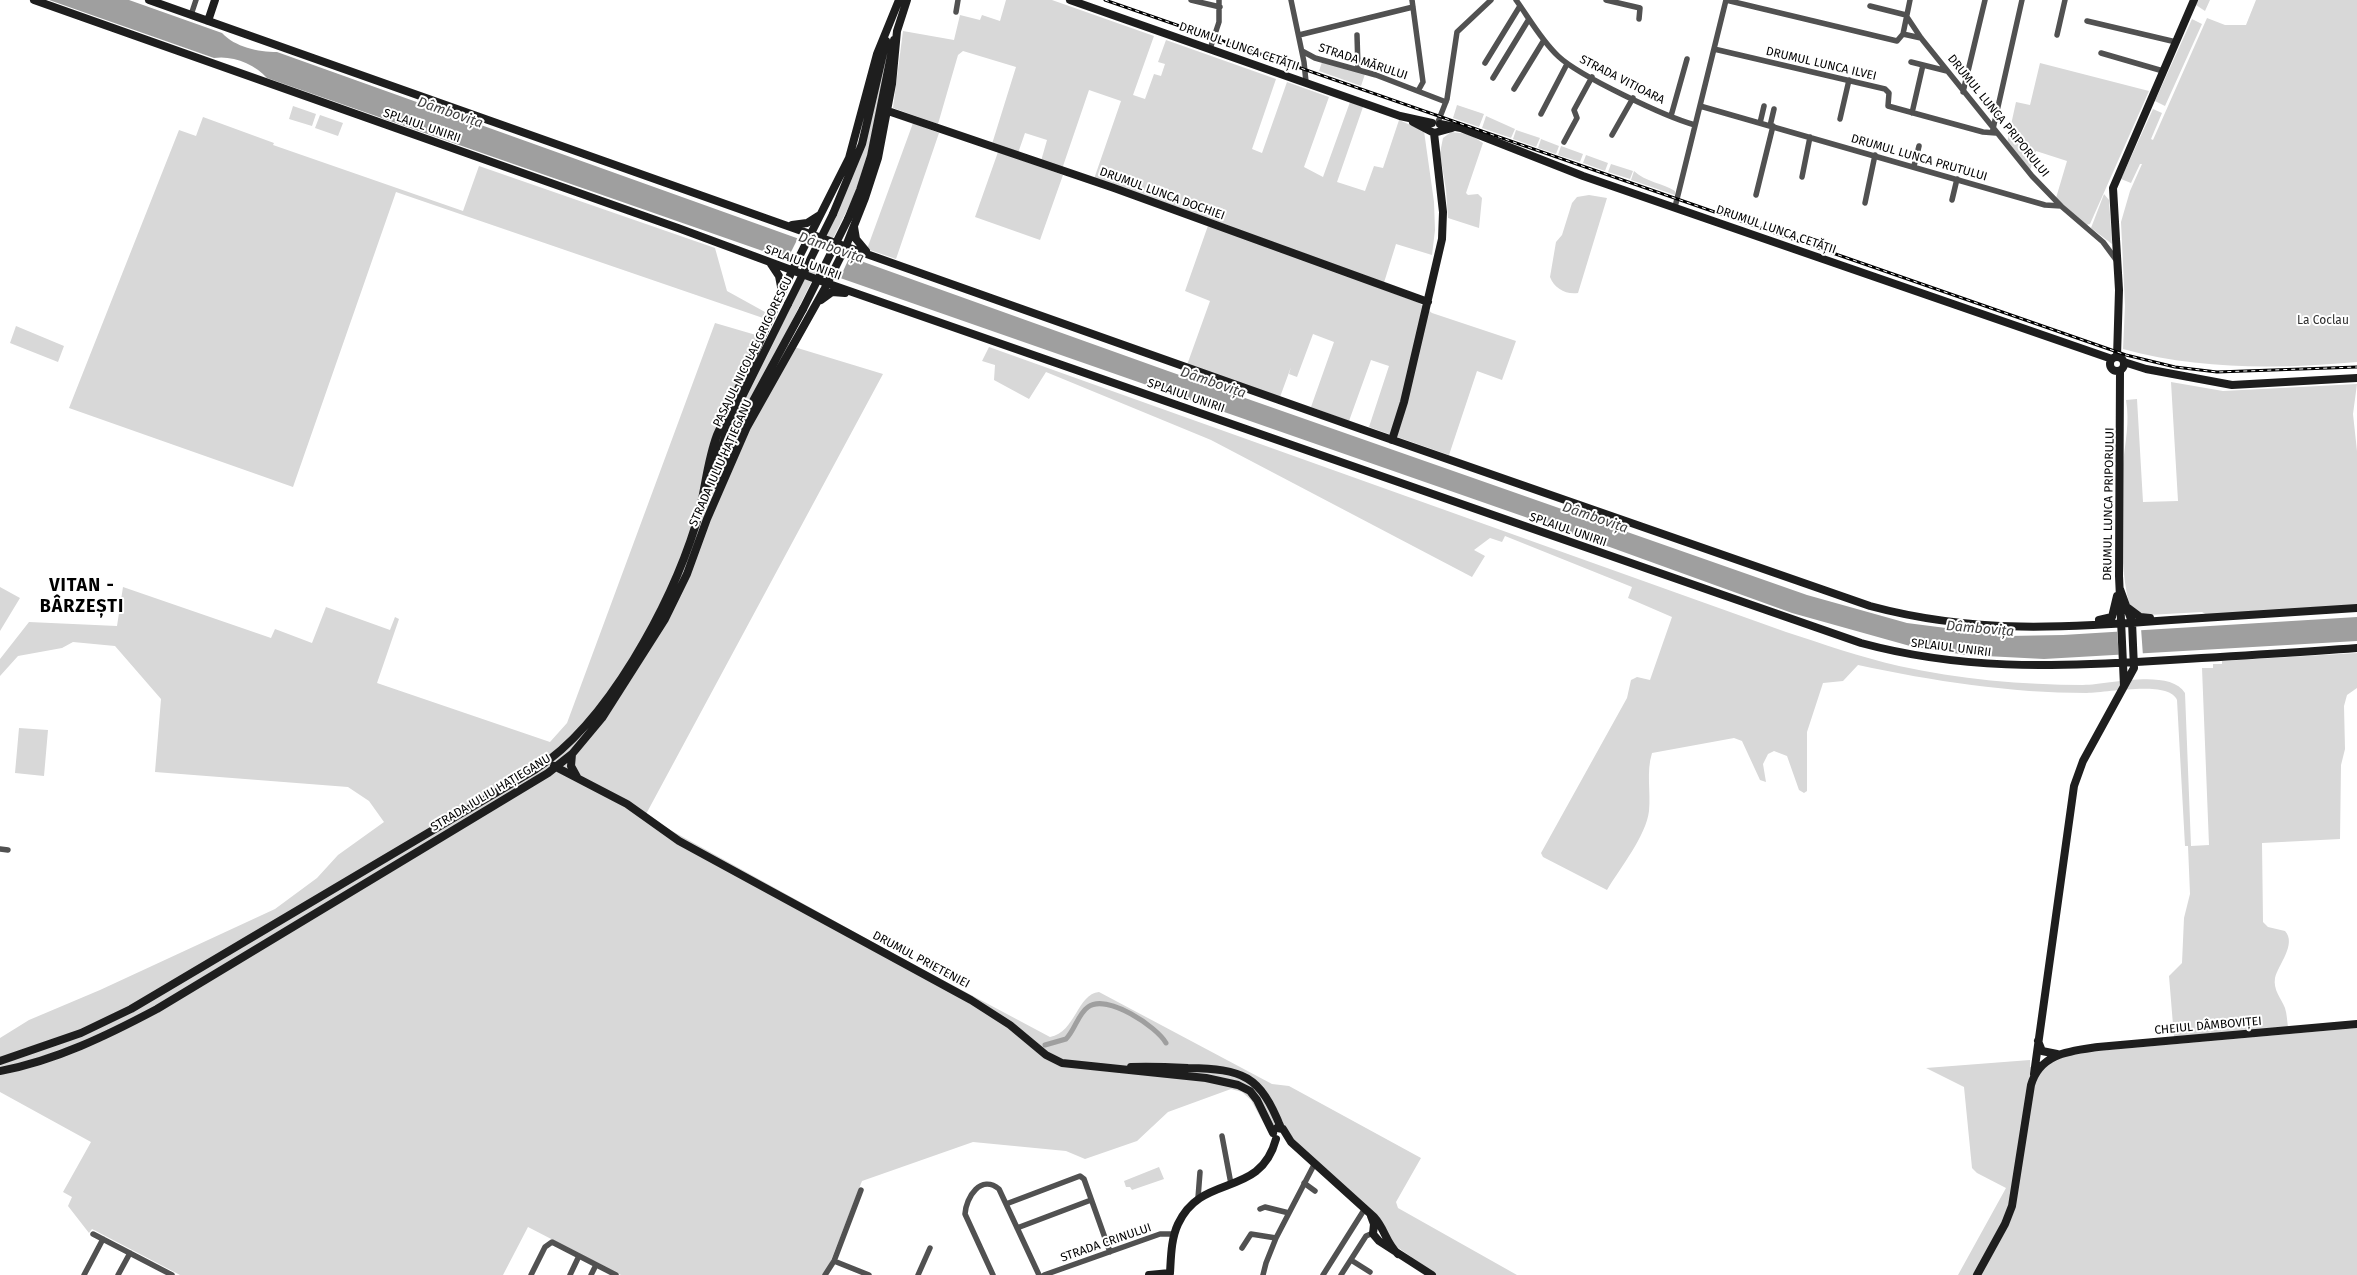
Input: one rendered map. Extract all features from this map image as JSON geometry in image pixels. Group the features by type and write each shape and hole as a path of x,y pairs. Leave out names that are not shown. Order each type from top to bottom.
{"main road":[{"name":"SPLAIUL UNIRII","path":"34,0 827,284 1843,638 1898,652 1968,662 2036,667 2098,665 2135,659 2164,661 2357,648"},
{"name":"SPLAIUL UNIRII","path":"149,0 163,2 208,21 1392,440 1826,592 1877,607 1924,619 2031,628 2132,626 2200,618 2357,608"},
{"path":"208,21 215,0"},
{"path":"888,29 898,0"},
{"path":"897,31 907,0"},
{"name":"DRUMUL LUNCA CETĂȚII","path":"1070,0 1436,128 1461,128 1548,163 2113,360 2121,368 2146,369 2232,386 2357,378"},
{"path":"2113,360 2117,262 2114,184 2164,71 2192,1"},
{"name":"STRADA IULIU HAȚIEGANU","path":"0,1061 86,1031 117,1016 261,933 550,760 586,724 636,653 671,590 698,516 712,449 792,271 852,150 875,60 888,29"},
{"name":"PASAJUL NICOLAE GRIGORESCU","path":"698,516 724,436 833,214 862,144 888,29"},
{"name":"STRADA IULIU HAȚIEGANU","path":"0,1071 30,1064 122,1028 555,768 572,754 616,697 661,626 687,574 707,519 752,418 816,306 846,246 873,174 888,111 896,56 897,31"},
{"name":"PASAJUL NICOLAE GRIGORESCU","path":"707,519 740,425 803,309 848,219 860,190 871,156 891,50 897,31"},
{"name":"DRUMUL LUNCA DOCHIEI","path":"888,111 1114,188 1428,302"},
{"path":"1392,440 1402,411 1438,260 1443,223 1436,128"},
{"path":"786,225 810,222 824,209"},
{"path":"854,225 856,239 870,254"},
{"path":"768,262 779,276 782,294"},
{"path":"816,306 832,292 861,295"},
{"name":"DRUMUL LUNCA PRIPORULUI","path":"2113,360 2121,368 2119,586"},
{"path":"2119,586 2127,678"},
{"path":"1977,1275 2005,1224 2012,1206 2034,1076 2042,1056 2038,1036 2075,780 2083,760 2123,689 2135,659 2132,626 2119,586"},
{"path":"2065,628 2084,622 2111,619 2119,586"},
{"path":"2124,604 2137,615 2146,618 2189,616 2200,618"},
{"path":"2127,678 2142,667 2164,661"},
{"path":"2098,665 2115,668 2127,678"},
{"path":"572,754 571,766 578,779"},
{"path":"550,760 555,768"},
{"name":"DRUMUL PRIETENIEI","path":"555,768 627,804 688,846 977,1004 1010,1025 1052,1058 1073,1065 1206,1078 1238,1085 1250,1091 1258,1100 1279,1135"},
{"path":"261,933 267,942"},
{"name":"CHEIUL DÂMBOVIȚEI","path":"2042,1056 2106,1046 2357,1024"},
{"path":"26,1052 30,1064"},
{"path":"1106,1069 1148,1066 1232,1071 1248,1079 1260,1090 1277,1118 1279,1135 1270,1157 1261,1169 1250,1177 1198,1198 1185,1212 1175,1234 1170,1274 1149,1275"},
{"path":"1279,1135 1291,1142 1365,1210 1373,1220 1378,1232 1398,1254 1432,1275"}],"street":[{"path":"192,15 196,0"},
{"path":"956,12 958,0"},
{"path":"1191,0 1220,7"},
{"path":"1210,49 1219,22 1219,0"},
{"name":"STRADA MĂRULUI","path":"1291,0 1302,51 1306,82"},
{"path":"1412,0 1423,82 1418,91"},
{"path":"1436,128 1446,102 1457,32 1491,0"},
{"name":"STRADA VITIOARA","path":"1516,0 1544,40 1568,64 1633,98 1695,125"},
{"path":"1606,0 1640,8 1639,19"},
{"path":"1675,207 1726,0 1897,40 1903,34 1910,0"},
{"path":"1963,92 1985,0"},
{"path":"1995,131 2022,0"},
{"path":"2057,35 2065,0"},
{"path":"1485,63 1520,6"},
{"path":"1870,6 1907,16"},
{"path":"1299,35 1413,7"},
{"name":"DRUMUL LUNCA PRIPORULUI","path":"1907,16 1921,38 1995,131 2060,206 2102,242 2117,262"},
{"path":"1493,78 1529,19"},
{"path":"2086,21 2176,42"},
{"path":"1903,34 1921,38"},
{"path":"1357,35 1358,68"},
{"path":"1514,89 1544,40"},
{"name":"DRUMUL LUNCA ILVEI","path":"1714,49 1885,89 1889,93 1888,105 1983,132 1995,131"},
{"name":"STRADA MĂRULUI","path":"1302,51 1315,58 1358,68 1446,102"},
{"path":"2101,53 2164,71"},
{"name":"STRADA VITIOARA","path":"1671,116 1687,59"},
{"path":"1911,62 1947,71"},
{"path":"1541,114 1568,64"},
{"path":"1912,112 1923,65"},
{"path":"1564,142 1576,119 1574,110 1592,77"},
{"path":"1840,119 1850,80"},
{"path":"1612,136 1633,98"},
{"name":"DRUMUL LUNCA PRUTULUI","path":"1700,106 2045,205 2060,206"},
{"path":"1760,123 1764,106"},
{"path":"1756,195 1774,109"},
{"path":"1802,177 1810,137"},
{"path":"1914,166 1920,146"},
{"path":"1865,202 1875,155"},
{"path":"1952,200 1957,179"},
{"path":"0,849 8,850"},
{"path":"1222,1136 1231,1184"},
{"path":"1263,1275 1276,1238 1315,1163"},
{"path":"1198,1198 1200,1172"},
{"path":"1006,1204 1077,1176 1082,1178 1110,1252"},
{"path":"1304,1182 1315,1191"},
{"path":"993,1275 965,1212 974,1189 992,1186 999,1190 1039,1275"},
{"path":"825,1275 834,1260 861,1190"},
{"path":"1017,1228 1091,1200"},
{"path":"1260,1209 1265,1207 1289,1213"},
{"path":"1323,1275 1365,1210"},
{"path":"1342,1275 1366,1236 1378,1232"},
{"path":"93,1234 172,1275"},
{"name":"STRADA CRINULUI","path":"1044,1275 1160,1234 1175,1234"},
{"path":"1242,1248 1251,1234 1276,1238"},
{"path":"84,1275 103,1239"},
{"path":"530,1275 549,1243 555,1243 616,1275"},
{"path":"918,1275 930,1248"},
{"path":"118,1275 130,1253"},
{"path":"570,1275 579,1256"},
{"path":"834,1260 870,1275"},
{"path":"1351,1260 1370,1272"},
{"path":"591,1275 596,1265"}],"green space":[{"path":"1006,0 1052,0 1154,36 1133,95 1145,99 1154,74 1161,76 1165,64 1158,62 1166,40 1276,79 1252,149 1262,153 1287,82 1329,97 1304,167 1323,177 1350,102 1363,107 1337,182 1365,191 1374,166 1383,168 1399,120 1424,131 1434,202 1435,230 1432,255 1396,244 1382,289 1419,303 1432,313 1516,341 1502,380 1477,371 1449,455 1369,427 1389,366 1371,360 1349,421 1311,407 1334,342 1313,334 1297,377 1289,374 1291,367 1280,397 1187,365 1210,301 1185,291 1210,220 1094,179 1121,101 1089,90 1062,169 1041,161 1047,140 1025,133 1018,153 992,144 1016,67 963,51 958,55 938,124 893,108 903,31 954,40 960,15 980,20 982,15 1000,21"},
{"path":"2198,0 2210,0 2205,11 2196,5"},
{"name":"La Coclau","path":"2256,0 2357,0 2357,362 2298,366 2239,366 2181,361 2123,349 2125,306 2121,222 2130,191 2142,164 2140,164 2131,183 2121,179 2153,109 2162,113 2151,139 2153,140 2207,18 2225,25 2246,25"},
{"path":"2192,19 2202,24 2165,106 2155,101"},
{"path":"890,42 871,147 855,194 781,343 883,374 645,816 898,956 1050,1037 1059,1034 1066,1028 1086,999 1092,994 1099,992 1272,1084 1289,1086 1421,1158 1396,1202 1398,1208 1517,1275 1437,1275 1390,1242 1386,1228 1291,1140 1283,1127 1283,1121 1275,1120 1271,1137 1251,1100 1242,1092 1231,1089 1168,1112 1137,1141 1085,1159 1066,1151 973,1142 862,1181 830,1263 823,1275 621,1275 528,1227 503,1275 180,1275 92,1229 89,1233 68,1206 72,1197 63,1192 91,1142 0,1092 0,1038 29,1020 100,990 275,909 317,878 338,855 384,822 369,801 348,787 155,772 161,699 115,646 73,642 62,648 18,656 0,676 0,659 29,622 117,626 123,587 271,638 275,629 312,643 326,607 390,630 395,617 399,619 377,683 550,742 567,723 715,323 773,340 846,191"},
{"path":"1322,62 1365,74 1361,86 1319,71"},
{"path":"2040,63 2149,91 2090,224 2086,225 2056,198 2067,161 2036,151 2030,171 2007,143 2016,102 2030,105"},
{"path":"1457,105 1484,114 1479,127 1453,118"},
{"path":"293,106 316,114 312,126 289,119"},
{"path":"320,115 343,123 338,136 315,128"},
{"path":"1486,116 1515,129 1511,138 1482,128"},
{"path":"203,117 274,143 273,145 463,211 479,166 715,248 727,291 765,312 763,318 396,192 293,487 69,408 179,130 196,136"},
{"path":"913,123 939,133 896,259 867,249"},
{"path":"1516,130 1540,138 1536,147 1513,139"},
{"path":"1451,132 1469,134 1483,143 1466,193 1468,195 1478,194 1482,198 1479,228 1448,218 1440,153 1443,138"},
{"path":"1541,139 1559,146 1556,154 1538,148"},
{"path":"1561,146 1583,154 1580,162 1558,155"},
{"path":"998,152 1063,175 1040,240 975,217"},
{"path":"1586,155 1608,163 1605,171 1583,163"},
{"path":"1611,164 1633,171 1630,179 1608,172"},
{"path":"1634,171 1644,178 1675,191 1675,195 1631,180"},
{"path":"2104,194 2109,200 2112,244 2091,228"},
{"path":"1589,195 1607,198 1578,293 1569,293 1557,287 1550,277 1556,242 1562,235 1572,203 1577,197"},
{"path":"16,326 64,346 58,362 10,343"},
{"path":"989,347 1786,632 1870,659 1921,671 2037,684 2083,685 2153,679 2177,685 2185,693 2191,846 2209,845 2202,668 2213,668 2213,664 2222,664 2222,661 2357,653 2357,688 2347,695 2344,706 2345,749 2341,765 2340,839 2262,843 2263,922 2268,927 2285,931 2289,942 2286,954 2275,978 2276,990 2287,1015 2288,1027 2174,1037 2169,976 2182,963 2184,918 2190,894 2188,846 2185,846 2177,700 2172,694 2162,690 2150,689 2087,693 2029,691 1943,681 1858,665 1843,681 1823,683 1807,732 1807,791 1804,793 1799,790 1787,756 1774,751 1768,754 1763,764 1766,782 1760,780 1742,741 1734,738 1652,753 1649,767 1649,811 1647,821 1632,852 1607,890 1543,857 1541,853 1627,698 1631,680 1637,677 1650,680 1672,617 1628,598 1632,587 1505,536 1502,542 1490,538 1474,550 1485,556 1472,577 1211,440 1046,372 1029,399 994,380 995,365 982,361"},
{"path":"2171,382 2223,391 2357,384 2353,414 2357,451 2357,606 2207,615 2202,612 2144,615 2131,607 2125,578 2121,516 2122,478 2127,425 2126,400 2137,399 2143,502 2178,501"},
{"path":"0,587 20,598 0,631"},
{"path":"19,728 48,730 44,776 15,773"},
{"path":"2357,1028 2357,1275 1958,1275 2006,1188 1977,1173 1972,1168 1964,1087 1926,1068 2030,1060 2030,1067 2044,1067 2057,1058 2086,1052"},
{"path":"1159,1167 1164,1179 1132,1190 1130,1187 1126,1187 1124,1181"}],"shaded area":[{"path":"49,0 129,0 222,33 233,42 247,48 277,52 1168,371 1807,595 1907,623 2008,636 2063,635 2357,617 2357,641 2044,659 1966,655 1910,646 1792,613 1571,533 267,78 250,65 236,59 214,58"}],"pier":[{"path":"798,238 850,256 840,278 787,260"},
{"path":"2141,628 2143,656 2119,658 2117,630"}],"waterway":[{"path":"1045,1045 1066,1039 1085,1010 1096,1004 1107,1004 1131,1014 1153,1029 1166,1043"}],"railway":[{"path":"1105,0 2126,355 2175,367 2217,372 2357,367"}],"district":[{"name":"VITAN - BÂRZEȘTI","path":"82,596"}],"water label":[{"name":"Dâmbovița","path":"450,113"},
{"name":"Dâmbovița","path":"831,248"},
{"name":"Dâmbovița","path":"1213,383"},
{"name":"Dâmbovița","path":"1595,518"},
{"name":"Dâmbovița","path":"1980,629"}]}
